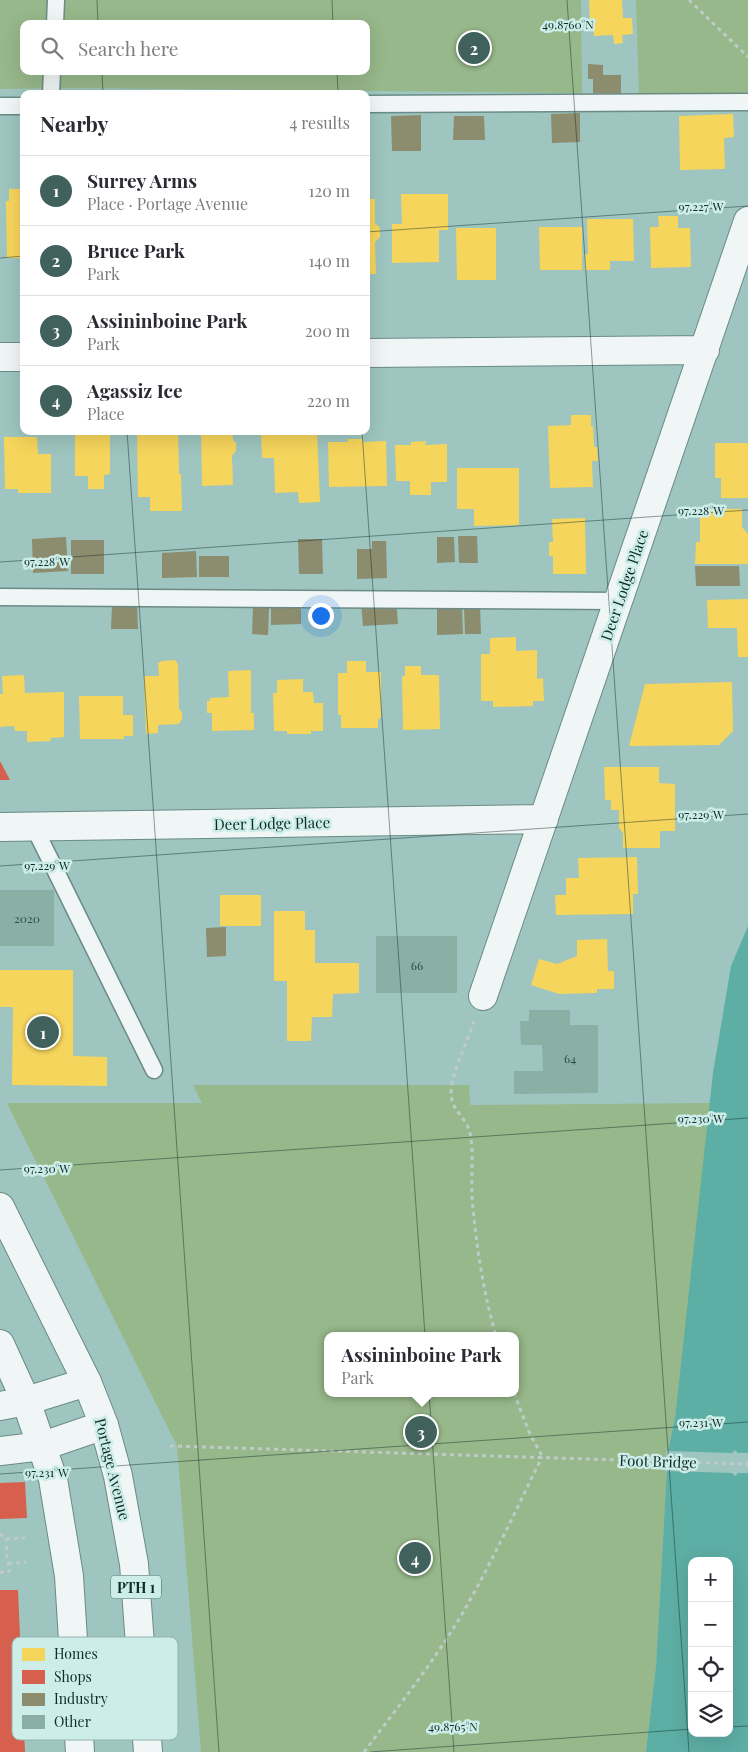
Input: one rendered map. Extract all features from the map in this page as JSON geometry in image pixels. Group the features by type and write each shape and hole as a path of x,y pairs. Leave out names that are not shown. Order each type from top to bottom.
{"main road":[{"name":"Deer Lodge Place","path":"483,996 748,221"},
{"path":"370,353 705,350"},
{"path":"0,357 20,357"},
{"name":"Deer Lodge Place","path":"0,827 544,820"},
{"name":"Portage Avenue","path":"0,1207 87,1382 104,1425 118,1476 134,1564 139,1637"},
{"path":"0,1344 26,1401 53,1479 69,1576 73,1637"},
{"path":"0,1406 26,1401 87,1382"},
{"path":"0,1451 43,1446 104,1425"}],"lane":[{"path":"55,20 56,0"},
{"path":"51,90 52,75"},
{"path":"370,104 748,102"},
{"path":"0,106 20,106"},
{"path":"0,597 619,601"},
{"path":"34,826 154,1070"}],"path":[{"path":"689,0 748,58"},
{"path":"483,996 452,1081 451,1096 457,1112 466,1120 470,1134 472,1196 480,1259 495,1332"},
{"path":"364,1752 427,1669 460,1616 489,1566 542,1457 529,1432 516,1397"},
{"name":"Foot Bridge","path":"170,1446 748,1464"},
{"path":"0,1534 6,1538 25,1538"},
{"path":"0,1572 7,1573 10,1570 6,1538"},
{"path":"8,1564 26,1562"}],"green space":[{"path":"0,0 581,0 582,93 0,89"},
{"path":"636,0 748,0 748,95 639,96"},
{"path":"193,1085 469,1085 470,1105 711,1103 675,1418 668,1451 656,1666 646,1752 201,1752 177,1446 7,1103 202,1103"}],"water":[{"path":"748,926 748,1752 646,1752 656,1666 668,1451 675,1418 713,1073 731,966"}],"pier":[{"path":"735,1450 738,1453 748,1453 748,1473 738,1473 735,1476 732,1473 665,1471 666,1451 732,1453"}],"building: Homes":[{"path":"589,0 622,0 623,18 632,18 633,34 622,35 623,43 614,44 613,35 594,36 593,23 590,23"},
{"path":"733,114 734,137 724,138 725,169 680,170 679,116"},
{"path":"9,189 20,189 20,258 7,258 6,201 9,201"},
{"path":"401,194 448,194 448,230 439,230 439,262 392,263 392,224 402,224"},
{"path":"370,199 375,199 375,223 380,228 380,237 375,242 376,274 370,274"},
{"path":"658,216 678,216 678,228 690,228 691,267 651,268 650,227 659,227"},
{"path":"587,219 633,219 634,261 610,261 610,270 585,270 585,254 588,254"},
{"path":"539,227 582,227 582,270 540,270"},
{"path":"456,228 496,228 496,280 457,280"},
{"path":"571,415 591,415 594,447 597,447 598,461 592,461 593,487 550,488 548,426 571,425"},
{"path":"75,435 110,435 110,474 104,475 104,489 88,489 88,476 75,476"},
{"path":"137,435 178,435 182,511 150,511 150,497 138,497"},
{"path":"201,435 232,435 233,440 236,443 236,451 232,456 233,485 202,486"},
{"path":"261,435 317,435 320,502 299,503 298,492 275,493 274,458 262,458"},
{"path":"4,437 37,437 38,454 51,454 51,493 18,493 18,489 5,489"},
{"path":"347,439 363,439 363,442 386,441 387,486 329,487 328,442 348,442"},
{"path":"426,441 425,445 447,444 447,482 431,482 431,495 410,495 410,481 396,481 395,445 411,445 411,442"},
{"path":"715,443 748,443 748,498 721,498 721,478 715,478"},
{"path":"457,468 519,468 519,525 474,526 474,509 457,509"},
{"path":"700,509 742,509 742,527 748,534 748,564 695,564 696,542 700,542"},
{"path":"585,518 586,574 553,574 553,556 549,556 549,542 553,542 552,519"},
{"path":"748,599 748,657 738,657 737,628 708,628 707,600"},
{"path":"516,637 516,651 537,650 537,679 543,678 544,701 533,701 533,706 493,707 493,701 481,701 481,654 490,654 490,638"},
{"path":"175,660 178,664 179,709 182,712 182,719 179,724 158,725 158,733 146,734 144,676 159,676 158,663"},
{"path":"347,661 366,661 366,672 381,672 381,718 378,719 378,728 341,728 341,715 338,715 338,673 347,673"},
{"path":"405,666 421,666 421,675 439,675 440,729 403,730 402,676 405,676"},
{"path":"251,670 251,713 254,713 254,730 212,731 212,713 207,713 207,701 210,701 210,698 229,697 228,671"},
{"path":"24,675 25,693 64,692 64,737 50,738 51,741 27,742 27,731 15,731 14,726 0,727 0,694 3,694 2,676"},
{"path":"303,679 303,692 313,692 314,703 323,703 323,731 311,731 311,734 287,734 287,731 274,731 273,693 277,693 277,680"},
{"path":"732,682 733,731 719,745 629,746 645,684"},
{"path":"79,696 123,696 123,715 133,715 133,736 124,736 124,739 80,739"},
{"path":"604,767 659,767 659,783 675,784 675,831 660,831 660,848 623,848 623,833 619,828 619,810 611,810 611,800 605,800"},
{"path":"637,857 638,894 633,894 633,914 556,915 555,895 566,895 566,878 579,878 578,858"},
{"path":"220,895 261,895 261,926 220,926"},
{"path":"274,911 305,911 305,930 315,930 315,963 359,963 359,993 333,994 332,1017 312,1017 311,1041 287,1041 287,981 274,981"},
{"path":"607,939 608,971 614,971 614,989 597,989 597,993 559,994 531,985 539,959 557,964 577,956 577,940"},
{"path":"0,970 73,970 73,1056 107,1057 107,1086 12,1085 13,1007 0,1007"}],"building: Shops":[{"path":"0,761 10,780 0,780"},
{"path":"25,1482 27,1518 0,1519 0,1483"},
{"path":"0,1590 18,1590 20,1637 12,1637 12,1740 24,1740 25,1752 0,1752"}],"building: Industry":[{"path":"588,64 603,65 603,75 621,75 621,94 593,93 593,79 588,79"},
{"path":"580,113 580,142 552,143 551,114"},
{"path":"421,115 421,151 392,151 391,116"},
{"path":"454,116 484,116 485,140 453,140"},
{"path":"458,536 477,536 478,563 459,563"},
{"path":"66,537 68,571 33,573 32,539"},
{"path":"437,537 454,537 455,562 437,563"},
{"path":"298,539 322,539 323,574 299,574"},
{"path":"71,540 104,540 104,574 71,574"},
{"path":"372,541 386,541 387,578 357,579 357,549 372,549"},
{"path":"196,551 197,577 162,578 162,553"},
{"path":"199,556 229,556 229,577 199,577"},
{"path":"695,566 739,566 740,586 696,586"},
{"path":"396,601 398,624 363,626 361,603"},
{"path":"301,602 301,624 271,625 271,603"},
{"path":"137,604 138,629 111,629 112,605"},
{"path":"437,606 462,606 463,634 437,635"},
{"path":"480,606 481,634 465,634 464,607"},
{"path":"253,607 269,608 268,635 252,634"},
{"path":"226,927 226,956 207,957 206,928"}],"building: Other":[{"path":"0,890 54,890 54,946 0,946"},
{"path":"376,936 457,936 457,993 376,993"},
{"path":"529,1010 570,1010 570,1025 598,1025 598,1093 514,1094 514,1071 543,1071 542,1045 521,1045 520,1021 529,1021"}],"place":[{"name":"Bruce Park","path":"474,48"},
{"name":"Surrey Arms","path":"43,1032"},
{"name":"Assininboine Park","path":"421,1432"},
{"name":"Agassiz Ice","path":"415,1558"}]}
